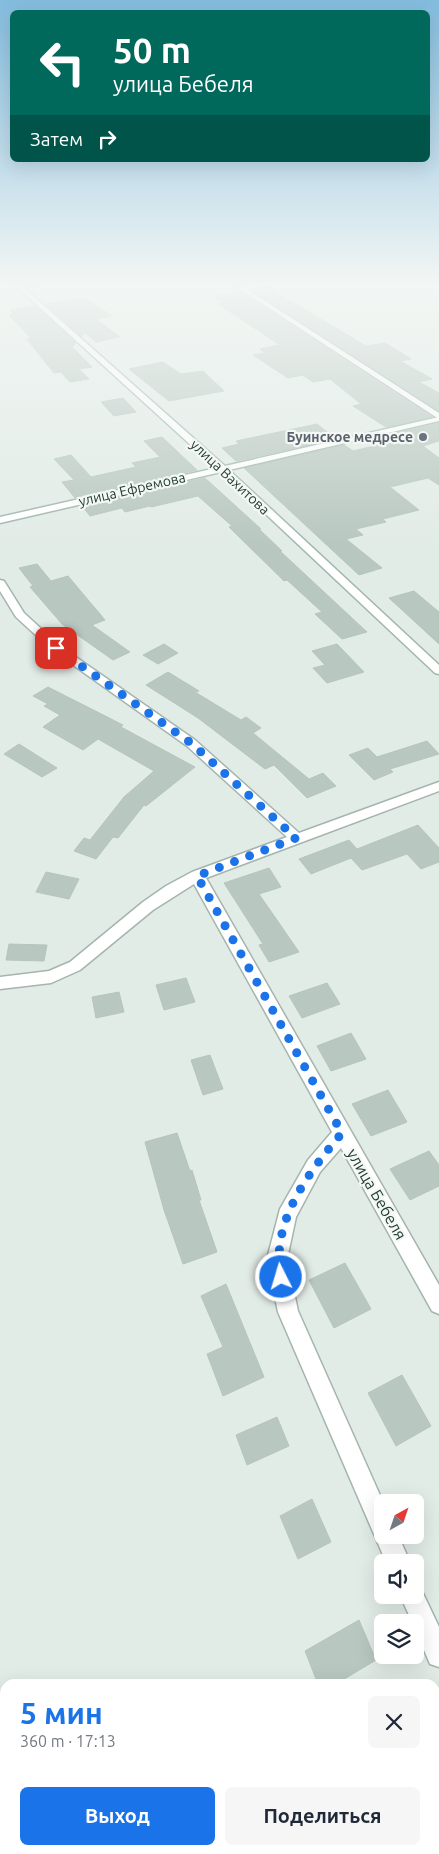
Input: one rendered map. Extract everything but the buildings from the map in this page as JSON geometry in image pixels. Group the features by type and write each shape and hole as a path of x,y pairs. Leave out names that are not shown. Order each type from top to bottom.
{"street":[{"name":"улица Вахитова","path":"116,373 223,469 439,671"},
{"path":"370,373 439,418"},
{"name":"улица Ефремова","path":"0,520 439,418"},
{"path":"0,584 20,615 56,648 191,743 296,838"},
{"path":"0,983 51,977 75,966 148,906 171,890 197,876 439,786"},
{"name":"улица Бебеля","path":"197,876 439,1304"},
{"path":"342,1133 314,1166 287,1215 277,1260 288,1312 374,1509"},
{"path":"416,1604 439,1655"}],"place":[{"name":"Буинское медресе","path":"423,437"}],"route":[{"path":"56,648 191,743 296,838 197,876 342,1133 314,1166 287,1215 277,1260 281,1277"}]}
